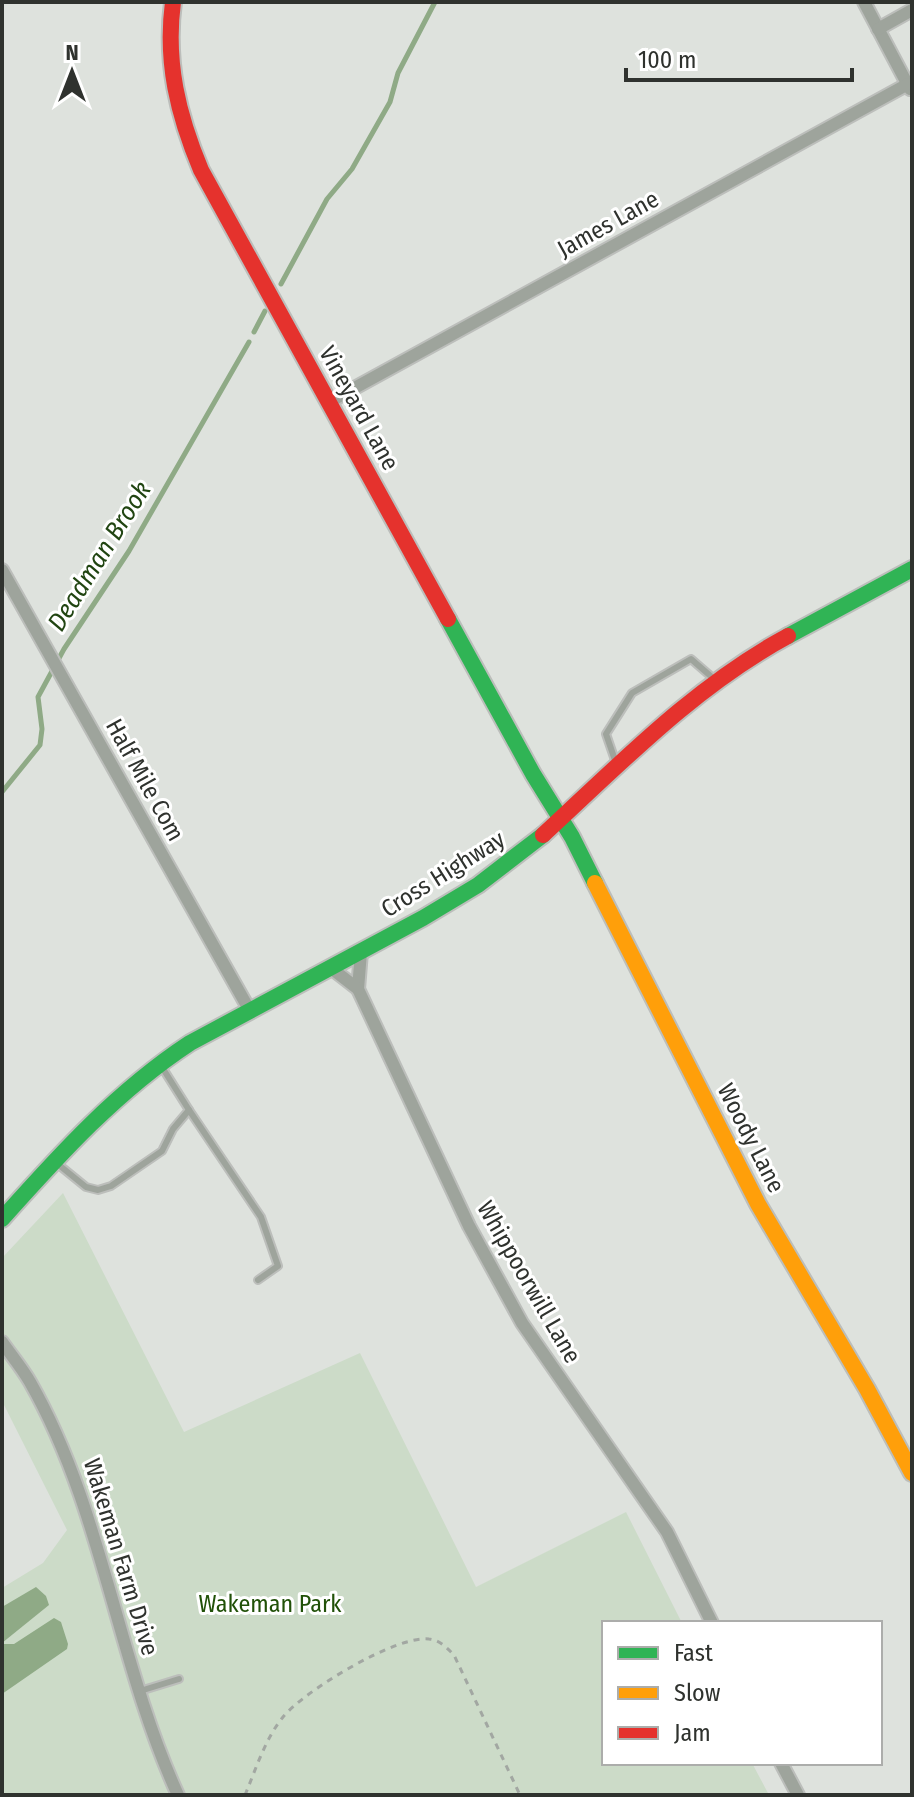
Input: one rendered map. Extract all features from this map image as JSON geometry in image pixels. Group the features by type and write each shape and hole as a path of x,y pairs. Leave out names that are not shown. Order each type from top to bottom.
{"street":[{"name":"Vineyard Lane","path":"173,2 171,71 174,93 184,130 220,207 560,819"},
{"path":"864,2 910,88"},
{"path":"878,29 912,10"},
{"name":"James Lane","path":"329,402 910,88"},
{"name":"Cross Highway","path":"2,1219 99,1113 159,1063 446,905 489,878 716,681 770,646 912,569"},
{"name":"Half Mile Com","path":"2,570 250,1011"},
{"name":"Woody Lane","path":"560,819 572,837 758,1204 867,1389 912,1473"},
{"name":"Whippoorwill Lane","path":"358,989 361,952"},
{"name":"Whippoorwill Lane","path":"331,968 358,989 469,1226 522,1323 667,1532 711,1621"},
{"name":"Wakeman Farm Drive","path":"2,1342 29,1379 73,1474 140,1691 178,1795"},
{"path":"782,1765 798,1795"}],"lane":[{"path":"617,766 606,734 632,693 691,659 716,681"},
{"path":"159,1063 261,1217 278,1266 258,1280"},
{"path":"54,1161 86,1187 98,1190 111,1186 162,1151 173,1129 189,1110"},
{"path":"140,1691 179,1679"}],"path":[{"path":"245,1795 265,1745 283,1716 309,1692 346,1669 411,1641 429,1639 443,1644 454,1655 520,1795"}],"green space":[{"name":"Wakeman Park","path":"63,1193 184,1432 360,1353 476,1587 626,1512 681,1621 602,1621 602,1765 753,1765 769,1795 2,1795 2,1588 43,1563 67,1530 2,1401 2,1258"}],"shaded area":[{"path":"36,1587 46,1596 49,1605 2,1643 2,1607"},
{"path":"54,1618 61,1622 67,1649 2,1694 2,1644 14,1644"}],"waterway":[{"name":"Deadman Brook","path":"281,284 327,199 352,169 390,102 398,73 435,2"},
{"name":"Deadman Brook","path":"254,332 265,311"},
{"name":"Deadman Brook","path":"2,792 40,745 42,729 38,697 64,649 129,551 249,342"}],"traffic: fast":[{"path":"788,636 912,569"},
{"path":"448,619 595,883"},
{"path":"2,1219 90,1125 163,1062 190,1043 423,918 478,885 543,835"}],"traffic: slow":[{"path":"595,883 758,1204 867,1389 912,1473"}],"traffic: jam":[{"path":"173,2 171,46 175,88 201,170 448,619"},
{"path":"543,835 690,702 721,678 788,636"}]}
